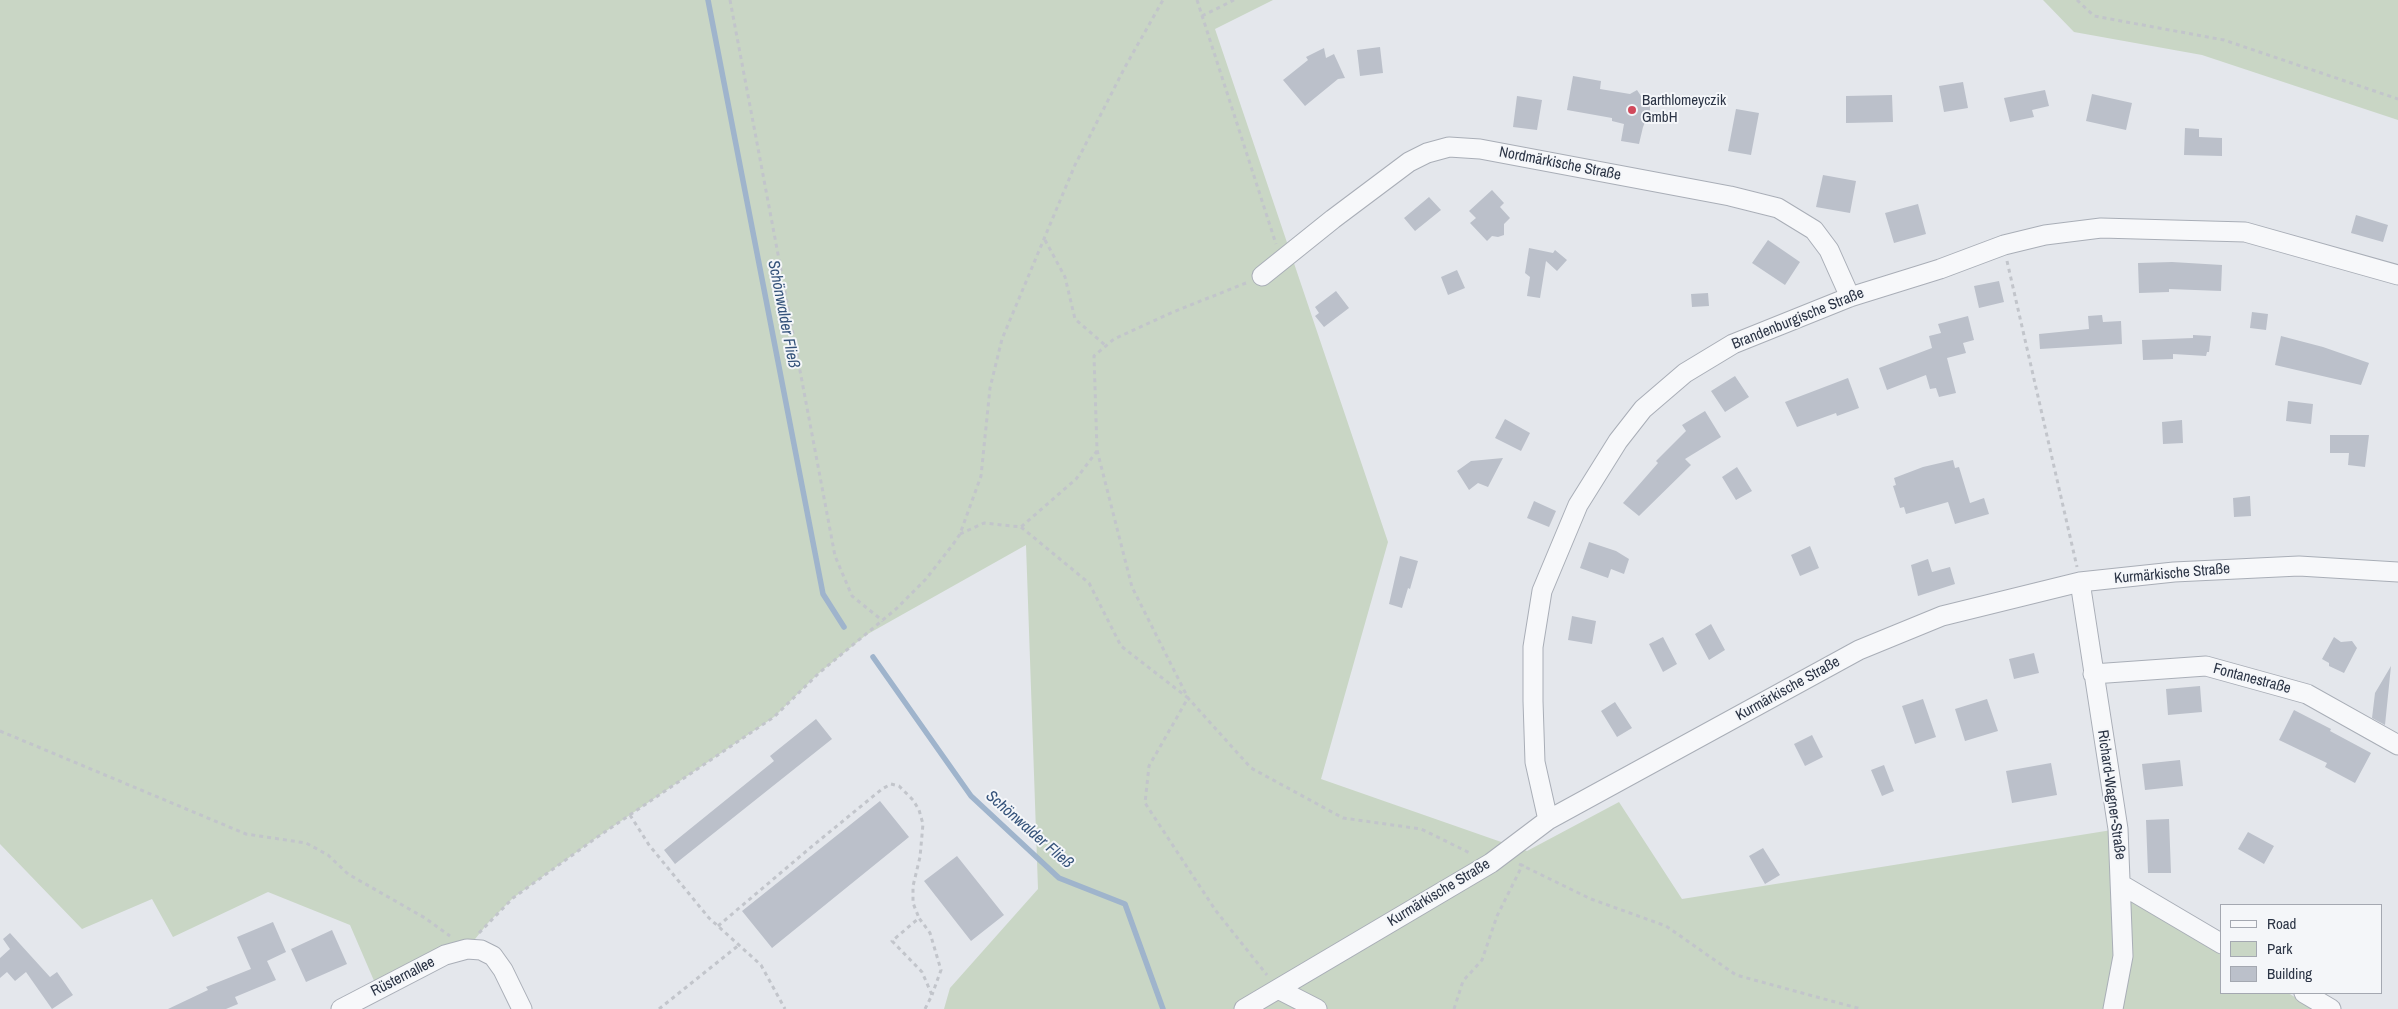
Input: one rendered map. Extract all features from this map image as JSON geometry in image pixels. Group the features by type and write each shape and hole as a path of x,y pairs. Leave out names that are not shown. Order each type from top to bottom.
{"street":[{"name":"Nordmärkische Straße","path":"1262,276 1333,218 1409,162 1427,153 1449,148 1480,149 1730,196 1778,208 1814,230 1829,250 1850,296"},
{"name":"Brandenburgische Straße","path":"1548,820 1535,762 1533,647 1542,590 1578,505 1618,441 1643,409 1685,373 1733,344 1850,296 1940,269 2004,245 2045,235 2101,228 2245,232 2398,275"},
{"name":"Kurmärkische Straße","path":"1244,1009 1491,863 1548,820 1859,650 1942,616 2080,582 2174,572 2299,566 2398,572"},
{"name":"Richard-Wagner-Straße","path":"2080,582 2118,829 2122,885 2123,956 2113,1009"},
{"name":"Fontanestraße","path":"2093,674 2206,666 2307,694 2398,745"},
{"path":"2122,885 2220,943"},
{"path":"467,949 481,950 494,956 522,1009"},
{"name":"Rüsternallee","path":"341,1009 446,955 467,949"},
{"path":"1278,989 1317,1009"},
{"path":"2306,994 2331,1009"}],"path":[{"path":"730,0 835,556 852,596 883,621"},
{"path":"0,731 246,834 306,843 328,855 348,874 425,918 467,949 488,923 513,898 774,716 819,673 883,621 926,578 960,534 981,476 986,418 994,364 1002,339 1075,165 1125,67 1163,0"},
{"path":"1197,0 1281,261"},
{"path":"1202,16 1234,0"},
{"path":"2077,0 2094,16 2224,40 2398,98"},
{"path":"1045,240 1065,277 1075,319 1105,345"},
{"path":"2004,245 2080,582"},
{"path":"1188,698 1132,587 1097,450 1094,356 1114,339 1172,312 1262,276"},
{"path":"1021,527 1076,479 1097,450"},
{"path":"960,534 984,523 1021,527 1089,583 1121,646 1188,698 1251,768 1342,818 1421,829 1491,863"},
{"path":"1188,698 1150,766 1145,803 1216,911 1278,989"},
{"path":"718,926 882,789 891,784 899,786 920,810 923,824 920,857 913,886 914,903 919,918 930,933 941,970 925,1009"},
{"path":"630,815 654,852 718,926 762,965 785,1009"},
{"path":"1454,1009 1463,981 1482,960 1497,916 1523,864 1591,899 1666,926 1736,976 1861,1009"},
{"path":"919,918 892,941 922,972 932,995"},
{"path":"659,1009 739,945"}],"green space":[{"path":"0,0 1273,0 1215,29 1388,542 1321,779 1527,851 1619,802 1682,899 2118,829 2121,895 2220,953 2220,994 2290,994 2315,1009 944,1009 950,988 1038,889 1026,545 866,635 819,673 774,717 596,838 513,898 488,923 467,949 378,990 350,925 268,892 173,937 152,899 82,929 0,844"},
{"path":"2043,0 2398,0 2398,120 2202,55 2074,32"}],"building":[{"path":"1380,47 1383,73 1360,76 1357,50"},
{"path":"1324,48 1326,58 1334,54 1345,78 1338,79 1305,106 1283,80 1308,60 1306,57"},
{"path":"1573,76 1601,81 1600,89 1630,94 1637,90 1641,96 1650,98 1650,111 1643,127 1639,144 1621,141 1624,124 1612,121 1612,118 1567,110"},
{"path":"1963,82 1968,108 1944,112 1939,86"},
{"path":"2045,90 2049,106 2032,110 2034,117 2010,122 2004,98"},
{"path":"2092,94 2132,103 2126,130 2086,121"},
{"path":"1892,95 1893,122 1846,123 1846,96"},
{"path":"1517,96 1542,100 1537,130 1513,127"},
{"path":"1736,109 1759,113 1751,155 1728,151"},
{"path":"2185,128 2199,129 2199,137 2222,138 2222,156 2184,155"},
{"path":"1823,175 1856,181 1850,213 1816,207"},
{"path":"1492,190 1504,203 1500,207 1510,218 1504,224 1504,235 1492,236 1487,241 1470,223 1476,218 1469,211"},
{"path":"1429,197 1441,210 1415,231 1404,218"},
{"path":"1918,204 1926,234 1894,243 1885,213"},
{"path":"2356,215 2388,225 2383,242 2351,233"},
{"path":"1768,240 1800,262 1785,285 1752,263"},
{"path":"1529,248 1553,253 1555,250 1567,260 1557,271 1546,261 1540,298 1527,296 1530,277 1525,273"},
{"path":"2172,262 2222,265 2221,291 2169,289 2169,292 2139,293 2138,263"},
{"path":"1457,270 1465,288 1448,295 1441,277"},
{"path":"1999,281 2004,302 1979,308 1974,286"},
{"path":"1336,291 1349,308 1324,327 1315,316 1319,313 1315,307"},
{"path":"1708,293 1709,306 1692,307 1691,294"},
{"path":"2252,312 2268,314 2266,330 2250,328"},
{"path":"2102,315 2103,322 2121,321 2122,344 2040,349 2039,334 2089,329 2088,316"},
{"path":"1968,316 1974,340 1963,343 1966,353 1947,358 1956,393 1939,397 1936,388 1930,389 1926,375 1887,390 1879,368 1932,348 1929,336 1941,333 1938,324"},
{"path":"2193,335 2211,336 2209,352 2207,352 2206,356 2173,354 2173,359 2143,360 2142,340 2193,338"},
{"path":"2281,336 2323,347 2369,363 2361,385 2275,365"},
{"path":"1735,376 1749,397 1725,412 1711,391"},
{"path":"1848,378 1859,408 1837,416 1836,413 1797,427 1785,402"},
{"path":"2288,401 2313,404 2311,424 2286,421"},
{"path":"1705,411 1721,437 1685,459 1691,465 1639,516 1623,503 1658,463 1656,461 1686,431 1682,425"},
{"path":"1505,419 1530,433 1521,451 1495,438"},
{"path":"2182,420 2183,443 2163,444 2162,422"},
{"path":"2330,435 2369,435 2365,467 2348,465 2349,453 2330,453"},
{"path":"1503,458 1488,487 1478,483 1469,490 1457,471 1471,461"},
{"path":"1953,460 1955,468 1959,467 1970,503 1984,498 1989,514 1955,524 1948,502 1906,514 1904,507 1900,508 1893,486 1896,485 1894,478 1923,467"},
{"path":"1737,467 1752,491 1736,500 1722,477"},
{"path":"2250,496 2251,516 2234,517 2233,498"},
{"path":"1534,501 1556,511 1549,527 1527,518"},
{"path":"1589,542 1616,551 1629,559 1624,574 1611,569 1608,578 1580,568"},
{"path":"1810,546 1819,568 1800,576 1791,555"},
{"path":"1400,556 1418,561 1402,608 1389,604"},
{"path":"1928,559 1932,572 1950,567 1955,584 1918,596 1911,565"},
{"path":"1572,616 1596,621 1592,644 1568,640"},
{"path":"1711,624 1725,650 1709,660 1695,634"},
{"path":"1663,637 1677,664 1663,672 1649,644"},
{"path":"2334,637 2341,642 2352,641 2357,648 2344,673 2329,666 2329,663 2322,659"},
{"path":"2034,653 2039,673 2014,679 2009,659"},
{"path":"2391,666 2385,725 2372,718 2375,693"},
{"path":"2200,686 2202,712 2168,715 2166,689"},
{"path":"1923,699 1936,737 1915,744 1902,706"},
{"path":"1987,699 1998,731 1965,741 1955,709"},
{"path":"1615,702 1632,728 1617,737 1601,711"},
{"path":"2294,710 2371,753 2355,783 2325,767 2327,763 2279,740"},
{"path":"816,719 832,739 675,864 664,850 774,761 770,756"},
{"path":"1812,735 1823,757 1805,766 1794,744"},
{"path":"2180,760 2183,786 2145,790 2142,764"},
{"path":"2051,763 2057,795 2012,803 2006,771"},
{"path":"1884,765 1894,791 1882,796 1871,770"},
{"path":"880,801 909,837 772,948 742,911"},
{"path":"2169,819 2171,873 2148,873 2146,820"},
{"path":"2248,832 2274,846 2264,864 2238,849"},
{"path":"1763,848 1780,875 1765,884 1749,856"},
{"path":"957,856 1004,915 971,941 924,881"},
{"path":"273,922 286,952 267,961 276,980 235,997 238,1004 226,1009 168,1009 208,990 206,987 251,969 237,937"},
{"path":"332,930 347,964 306,982 291,949"},
{"path":"10,933 50,977 57,972 73,995 52,1009 26,972 15,981 7,972 0,978 0,958 10,949 3,939"}],"waterway":[{"name":"Schönwalder Fließ","path":"708,0 823,594 844,627"},
{"name":"Schönwalder Fließ","path":"873,657 971,796 1059,878 1125,904 1163,1009"}],"place":[{"name":"Barthlomeyczik GmbH","path":"1632,110"}]}
